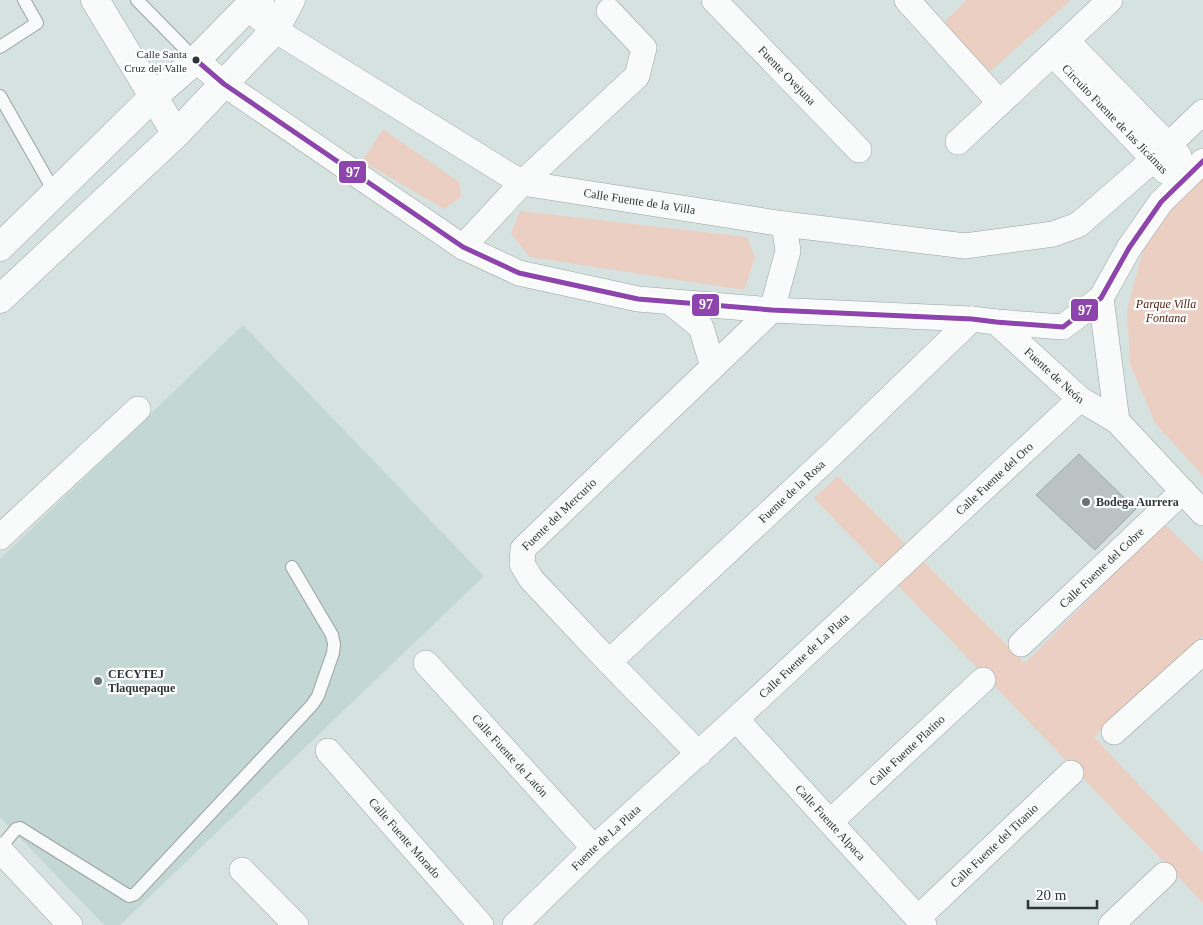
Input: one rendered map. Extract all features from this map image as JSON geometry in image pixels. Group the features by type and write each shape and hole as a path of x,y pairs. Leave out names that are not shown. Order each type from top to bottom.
{"street":[{"path":"95,0 176,134"},
{"path":"0,299 176,134 275,30 291,0"},
{"name":"Fuente Ovejuna","path":"714,0 859,150"},
{"path":"907,0 1000,103"},
{"name":"Circuito Fuente de las Jicámas","path":"958,142 1107,1"},
{"path":"0,246 153,97 196,60 249,3"},
{"name":"Calle Fuente de la Villa","path":"249,3 275,30 522,183 784,224 965,246 1053,234 1078,225 1161,152"},
{"path":"463,247 522,183 637,76 644,48 609,11"},
{"name":"Circuito Fuente de las Jicámas","path":"1060,47 1161,152 1191,172"},
{"path":"196,60 224,84 463,247 519,274 638,299 772,310 1063,327 1101,298 1134,240 1161,202 1191,172"},
{"path":"1161,152 1203,112"},
{"path":"772,310 788,250 784,224"},
{"path":"1101,298 1117,421"},
{"path":"670,302 701,327 713,367"},
{"name":"Fuente del Mercurio","path":"699,754 531,579 522,564 523,549 772,310"},
{"name":"Fuente de Neón","path":"984,321 1080,400 1117,421 1203,513"},
{"name":"Fuente de la Rosa","path":"609,662 832,454 984,321"},
{"name":"Calle Fuente del Oro","path":"909,558 1080,400"},
{"path":"0,537 138,409"},
{"name":"Calle Fuente del Cobre","path":"1021,644 1183,491"},
{"name":"Calle Fuente de La Plata","path":"699,754 909,558"},
{"path":"1114,732 1203,652"},
{"name":"Calle Fuente de Latón","path":"426,663 594,848"},
{"name":"Calle Fuente Platino","path":"830,822 983,680"},
{"name":"Calle Fuente Alpaca","path":"736,720 921,922"},
{"name":"Calle Fuente Morado","path":"328,751 482,925"},
{"name":"Fuente de La Plata","path":"515,925 594,848 699,754"},
{"name":"Calle Fuente del Titanio","path":"921,922 1071,774"},
{"path":"0,849 70,925"},
{"path":"242,870 296,925"},
{"path":"1111,925 1164,875"}],"lane":[{"path":"0,48 37,23 24,0"},
{"path":"137,0 196,60"},
{"path":"0,96 54,193"},
{"path":"0,849 16,829 20,828 129,896 135,894 312,705 318,696 333,653 334,644 332,635 292,567"}],"shaded area":[{"path":"243,325 484,576 120,925 104,925 0,817 0,559"}],"green space":[{"path":"967,0 1071,0 986,75 940,26"},
{"path":"383,129 459,182 461,197 444,209 362,161"},
{"name":"Parque Villa Fontana","path":"1203,175 1203,476 1155,423 1130,364 1127,310 1143,250 1179,199"},
{"path":"520,211 747,237 755,258 744,290 530,257 511,234"},
{"path":"838,476 1025,663 1164,524 1203,561 1203,636 1094,737 1203,853 1203,903 814,498"}],"building":[{"name":"Bodega Aurrera","path":"1079,454 1136,509 1095,550 1036,495"}],"transit line":[{"name":"97","path":"196,60 224,84 463,247 519,273 638,299 772,310 972,319 1063,327 1101,298 1129,248 1161,202 1203,161"}],"place":[{"name":"Calle Santa Cruz del Valle","path":"196,60"},
{"name":"Bodega Aurrera","path":"1086,502"},
{"name":"CECYTEJ Tlaquepaque","path":"98,681"}]}
